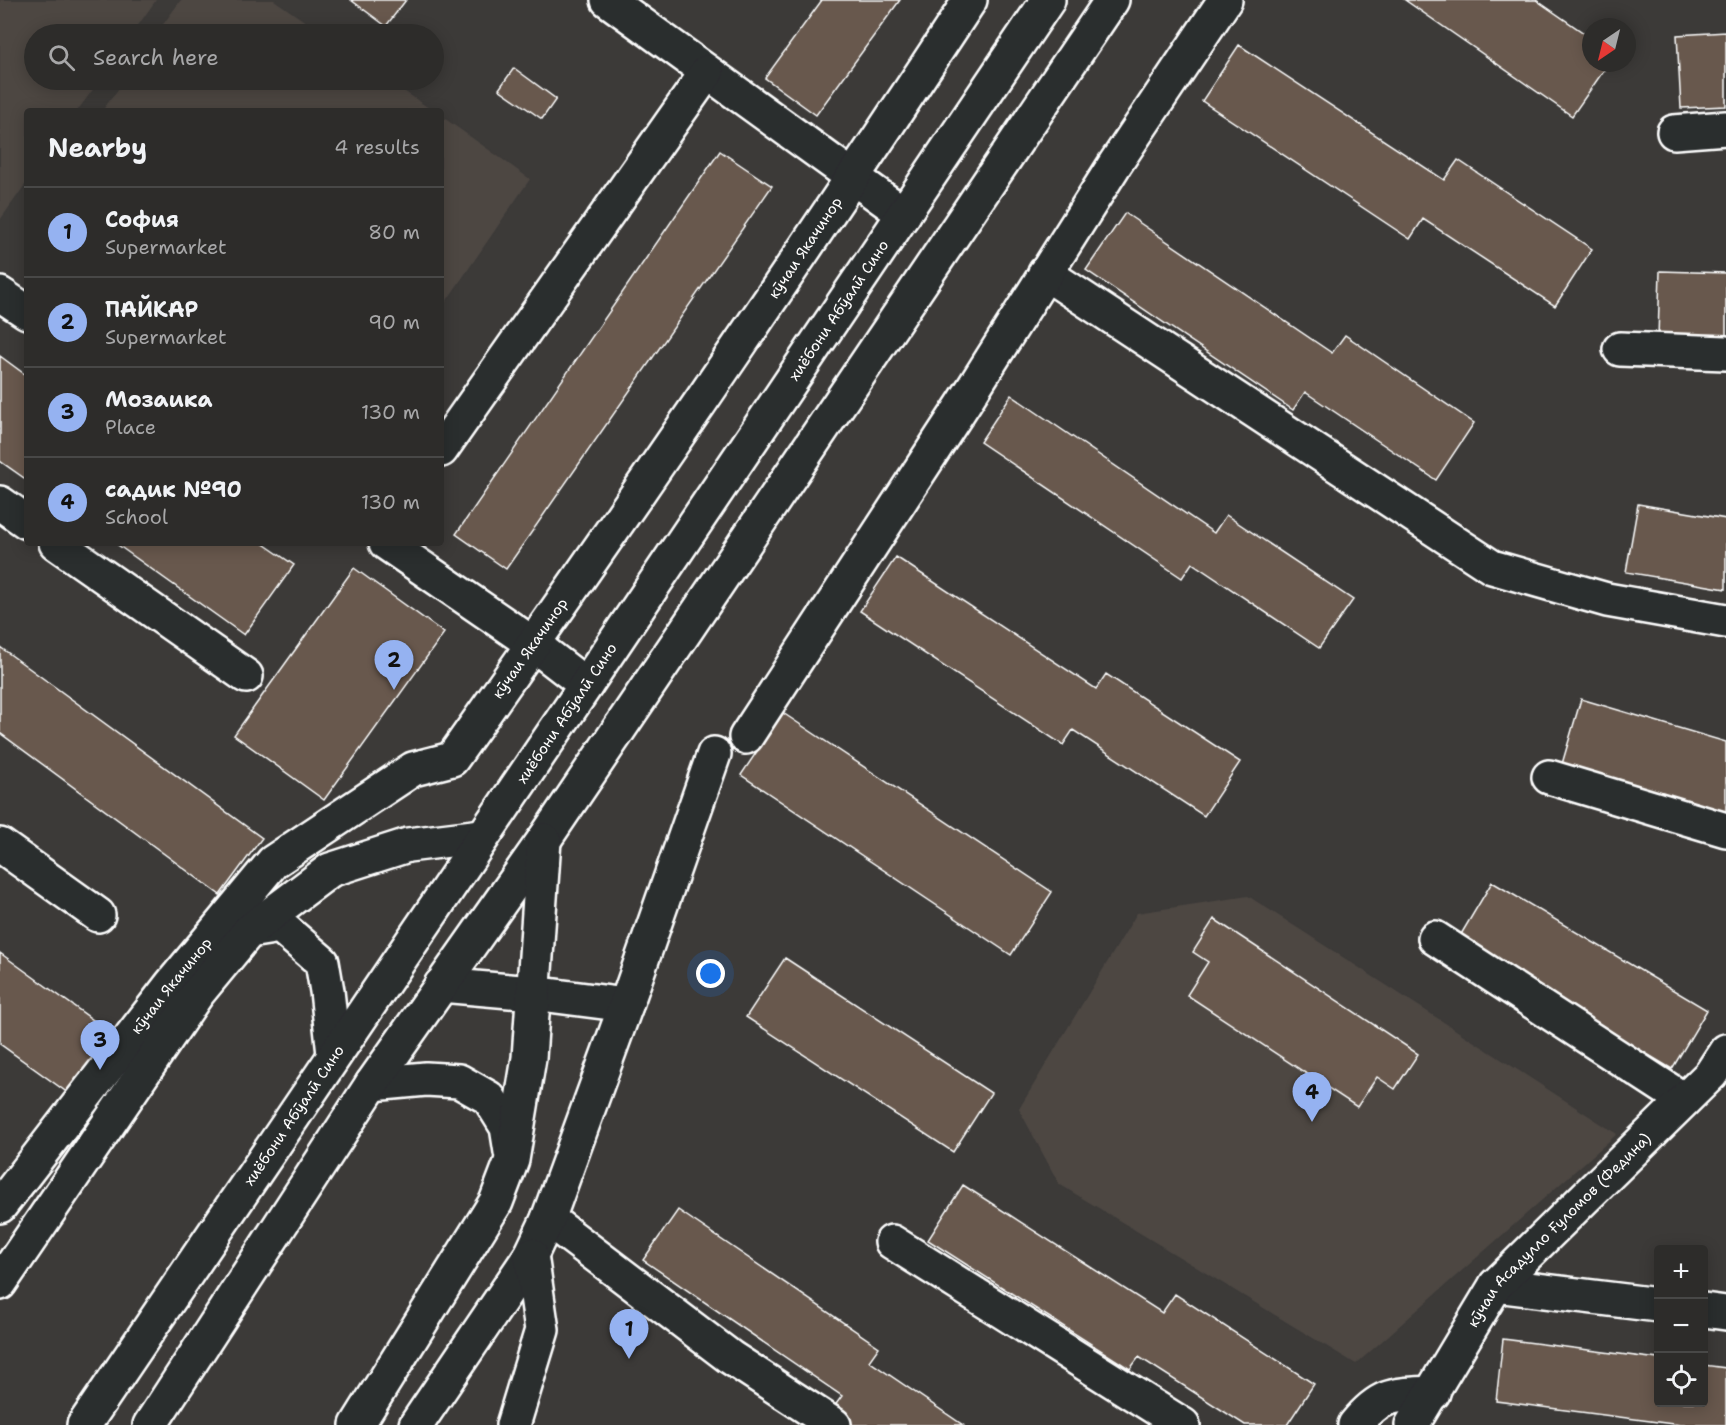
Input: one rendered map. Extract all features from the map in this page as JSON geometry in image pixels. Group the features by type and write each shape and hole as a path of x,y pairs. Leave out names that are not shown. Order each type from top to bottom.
{"main road":[{"path":"608,0 904,214"},
{"name":"кӯчаи Якачинор","path":"0,1206 171,985 273,861 413,769 452,759 854,177 970,0"},
{"name":"хиёбони Абӯалӣ Сино","path":"84,1425 1048,0"},
{"path":"150,1425 372,1084 544,840 1112,0"},
{"path":"746,737 964,403 1115,164 1225,0"},
{"path":"444,446 708,72"},
{"path":"1674,132 1726,128"},
{"path":"1045,273 1492,567 1607,600 1726,621"},
{"path":"0,294 24,310"},
{"path":"1620,349 1726,353"},
{"path":"0,504 24,520"},
{"path":"60,546 246,676"},
{"path":"390,546 533,644 586,685"},
{"path":"416,1425 531,1255 548,1219 714,754"},
{"path":"1550,777 1726,830"},
{"path":"0,1284 197,994 249,931 330,870 408,845 482,836"},
{"path":"357,1425 496,1202 512,1160 529,1059 544,840"},
{"path":"0,845 98,915"},
{"path":"249,931 280,926 322,962 334,1054"},
{"path":"1435,938 1684,1100"},
{"path":"441,986 534,993 626,1005"},
{"name":"кӯчаи Асадулло Ғуломов (Федина)","path":"1412,1425 1496,1285 1711,1074 1726,1051"},
{"path":"372,1084 426,1079 459,1081 489,1098 507,1127 512,1160"},
{"path":"548,1219 730,1357 834,1425"},
{"path":"892,1242 1183,1425"},
{"path":"513,1425 542,1330 531,1255"},
{"path":"1496,1285 1654,1304"},
{"path":"1708,1311 1726,1313"},
{"path":"1354,1425 1367,1411 1391,1395 1433,1393"}],"shaded area":[{"path":"0,0 156,0 139,24 24,24 24,90 93,90 79,108 24,108 24,186 0,220"},
{"path":"181,0 274,0 309,24 163,24"},
{"path":"118,90 403,90 429,108 104,108"},
{"path":"444,118 530,179 444,305"},
{"path":"1248,896 1617,1134 1356,1364 1059,1184 1019,1109 1137,913"}],"building":[{"path":"351,0 406,0 388,24 383,24"},
{"path":"822,0 900,0 816,115 765,78"},
{"path":"1405,0 1536,0 1582,32 1582,72 1603,72 1572,116"},
{"path":"1726,32 1726,106 1681,108 1677,35"},
{"path":"1239,45 1444,180 1458,160 1592,249 1555,306 1423,219 1410,239 1202,101"},
{"path":"514,68 556,99 542,119 499,89"},
{"path":"720,151 772,186 506,569 456,534"},
{"path":"1125,213 1332,353 1345,335 1474,423 1436,480 1305,392 1293,410 1086,270"},
{"path":"1660,271 1726,273 1726,340 1658,338"},
{"path":"0,356 24,374 24,478 0,461"},
{"path":"1011,395 1214,533 1226,515 1353,600 1319,648 1192,563 1182,578 980,442"},
{"path":"1638,504 1726,519 1726,589 1626,572"},
{"path":"119,546 266,546 294,565 244,635"},
{"path":"896,557 1096,689 1106,674 1240,762 1204,816 1073,730 1063,745 860,611"},
{"path":"354,568 444,633 324,800 234,735"},
{"path":"0,647 262,838 220,895 0,733"},
{"path":"1581,699 1726,742 1726,812 1562,764"},
{"path":"783,713 1052,892 1011,955 741,775"},
{"path":"1492,882 1707,1010 1672,1069 1457,941"},
{"path":"1214,919 1418,1054 1395,1089 1377,1077 1357,1107 1187,995 1208,962 1193,952"},
{"path":"0,953 118,1038 75,1098 0,1044"},
{"path":"785,958 991,1093 953,1152 746,1017"},
{"path":"963,1185 1162,1313 1175,1294 1314,1384 1287,1425 1245,1425 1139,1357 1130,1369 928,1240"},
{"path":"678,1210 879,1347 869,1361 963,1425 851,1425 831,1411 842,1396 643,1260"},
{"path":"1503,1339 1654,1358 1654,1407 1708,1407 1708,1366 1726,1368 1726,1425 1681,1425 1496,1401"}],"place":[{"name":"ПАЙКАР","path":"394,690"},
{"name":"Мозаика","path":"100,1070"},
{"name":"садик №90","path":"1312,1122"},
{"name":"София","path":"629,1359"}]}
